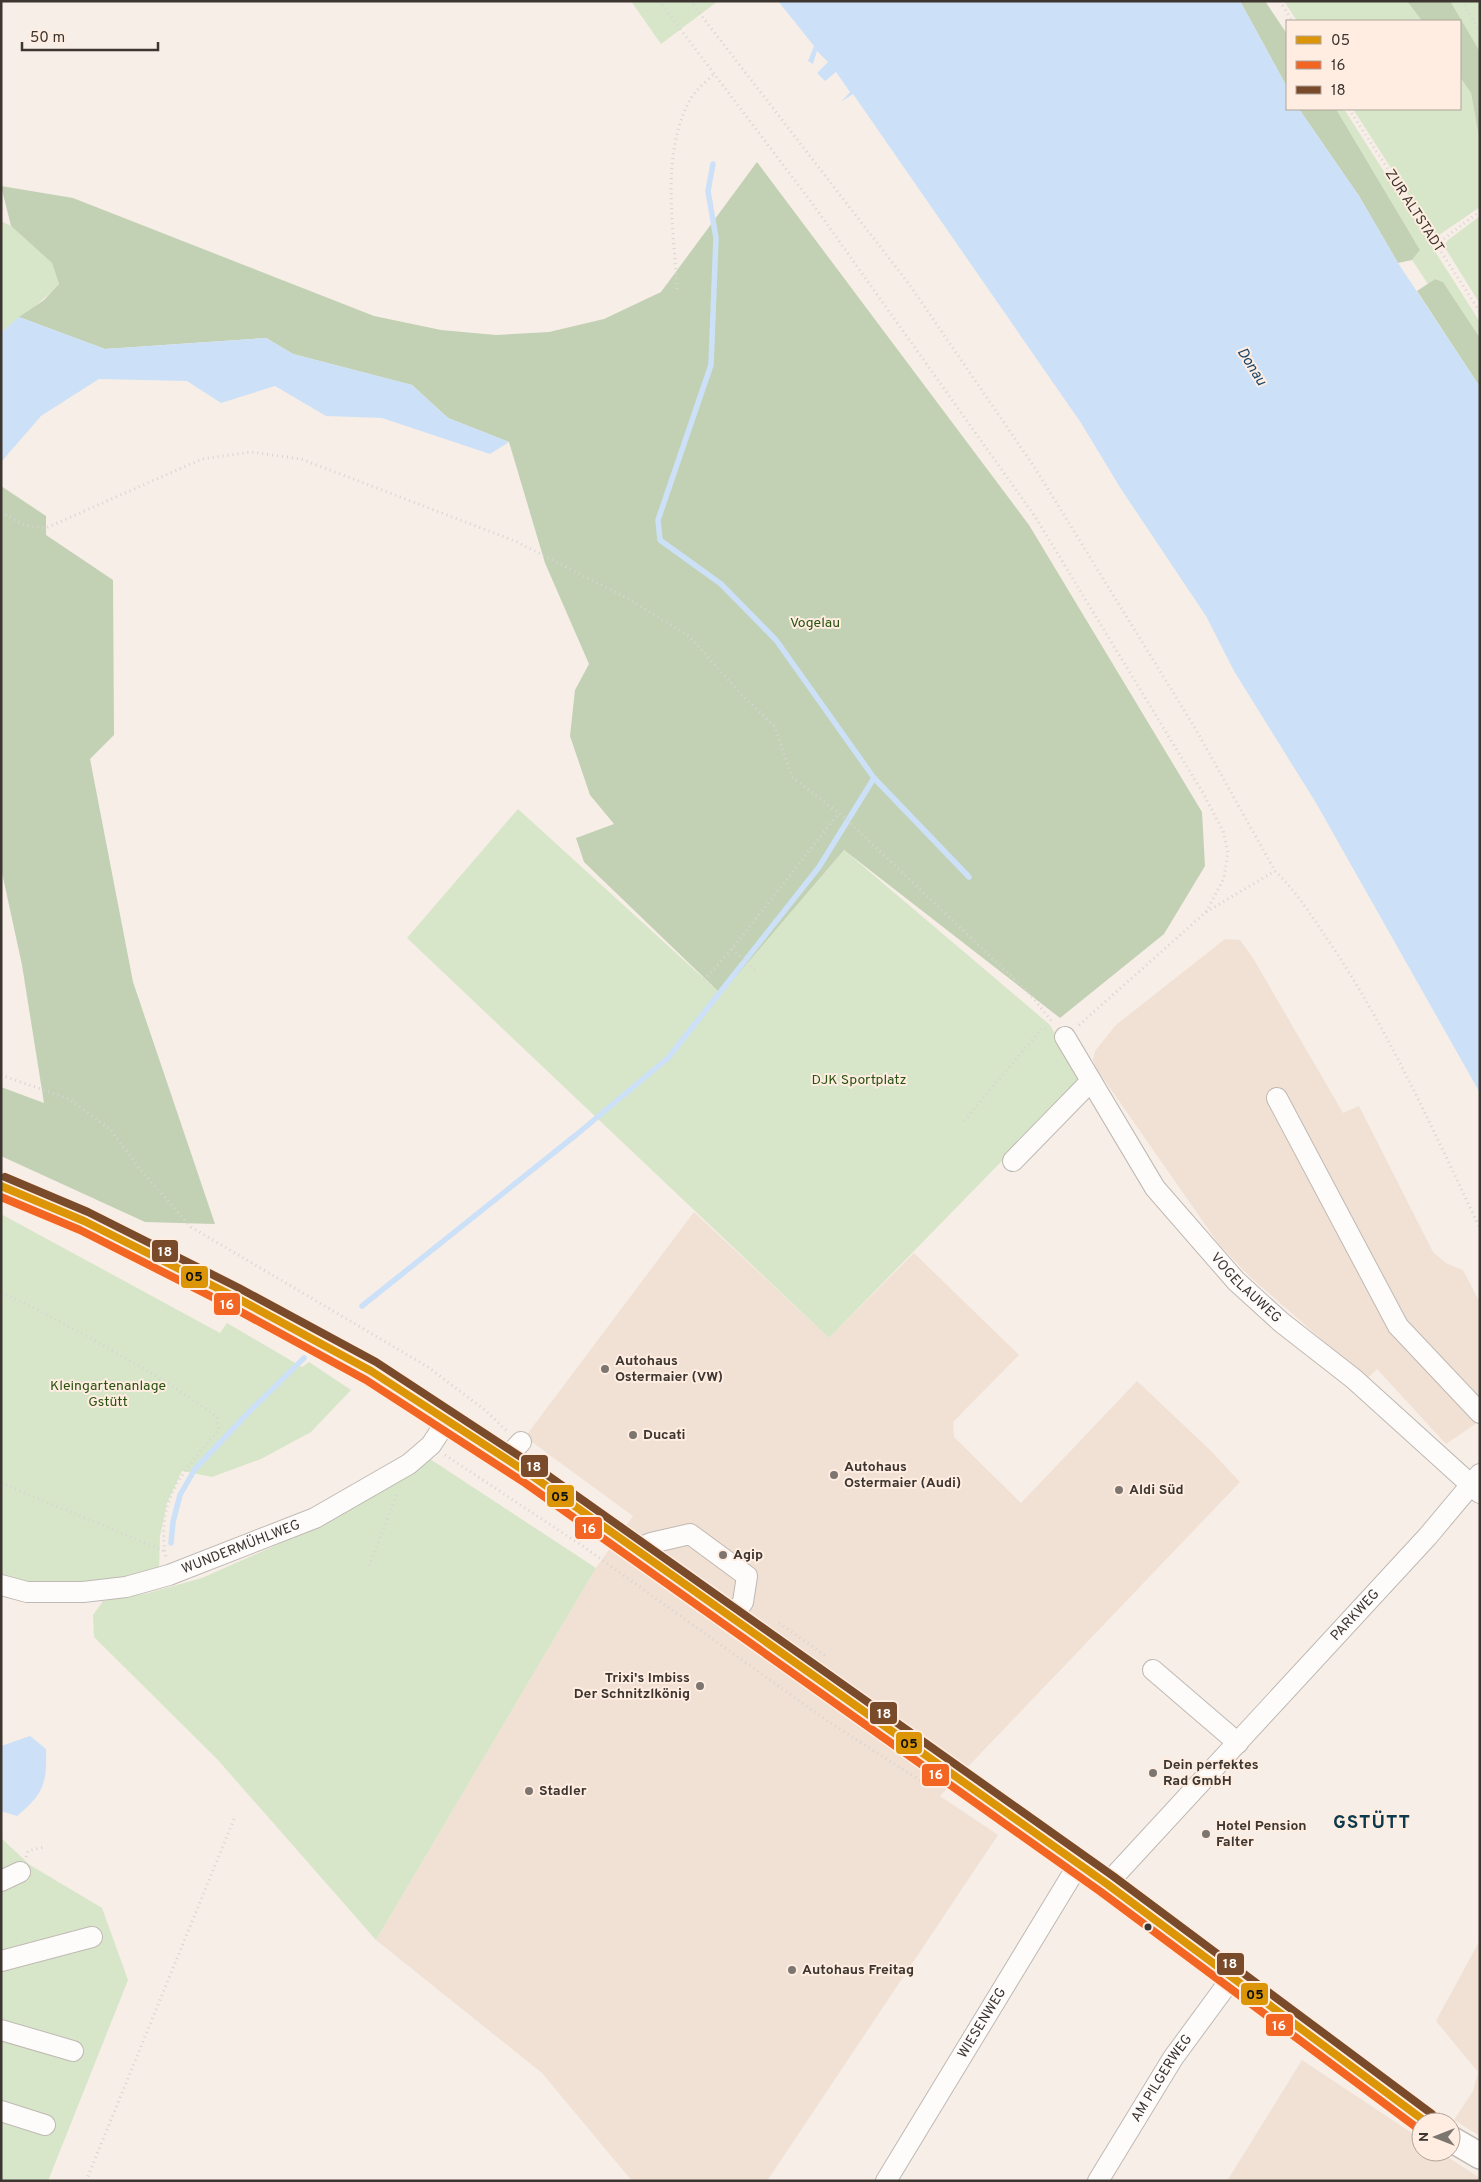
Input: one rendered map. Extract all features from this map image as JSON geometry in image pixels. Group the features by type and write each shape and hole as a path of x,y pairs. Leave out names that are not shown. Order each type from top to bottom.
{"main road":[{"path":"1,1186 84,1221 235,1298 371,1371 448,1419 513,1450 636,1549 1107,1884 1231,1979 1412,2112"},
{"path":"1461,2145 1480,2156"}],"street":[{"name":"VOGELAUWEG","path":"1065,1037 1155,1188 1236,1281 1281,1322 1354,1379 1477,1484"},
{"path":"1013,1161 1091,1081"},
{"path":"1277,1098 1398,1326 1480,1413"},
{"name":"WUNDERMÜHLWEG","path":"1,1585 27,1592 83,1592 126,1587 169,1575 315,1518 409,1464 431,1446 448,1419"},
{"name":"PARKWEG","path":"1107,1884 1477,1484"},
{"path":"636,1549 651,1543 690,1534 726,1560 748,1576 743,1602 731,1618"},
{"path":"1153,1670 1238,1742"},
{"name":"WIESENWEG","path":"886,2181 1078,1865"},
{"path":"1,1881 20,1872"},
{"path":"1,1961 92,1938"},
{"name":"AM PILGERWEG","path":"1098,2181 1173,2058 1231,1979"},
{"path":"1,2030 73,2051"},
{"path":"1,2111 46,2125"}],"path":[{"path":"659,1 812,203 1036,518 1203,793 1223,831 1228,852 1224,878 1206,912"},
{"path":"690,1 909,284 1035,468 1195,728 1275,872 1292,888 1361,989 1406,1074 1480,1228"},
{"path":"1286,1 1281,3 1291,20"},
{"path":"1462,1 1480,32"},
{"path":"677,289 672,159 678,126 691,98 714,74"},
{"name":"ZUR ALTSTADT","path":"1350,110 1480,312"},
{"path":"1436,245 1480,211"},
{"path":"1,512 24,525 46,528 202,459 251,452 301,459 514,540 627,598 689,636 741,694 775,727 792,777 845,818 1030,994 1065,1037"},
{"path":"704,980 732,949 839,813"},
{"path":"1065,1037 1206,912 1275,872"},
{"path":"732,949 755,970"},
{"path":"964,1121 1043,1027 1065,1037"},
{"path":"1,1075 69,1100 110,1129 139,1168 192,1227 403,1352"},
{"path":"1,1293 36,1307 155,1375 217,1417 219,1430 180,1476 166,1505 165,1551 169,1575"},
{"path":"431,1446 584,1547 612,1569 826,1720 935,1790"},
{"path":"369,1566 409,1464"},
{"path":"1,1483 165,1551"},
{"path":"86,2181 234,1818"}],"shaded area":[{"path":"1225,939 1240,940 1253,958 1343,1113 1359,1106 1433,1252 1446,1263 1463,1270 1480,1303 1480,1421 1446,1444 1377,1369 1369,1377 1358,1371 1249,1276 1218,1243 1096,1068 1093,1060 1095,1051 1116,1025"},
{"path":"694,1212 829,1338 914,1253 1019,1355 953,1422 954,1437 1021,1503 1137,1381 1210,1450 1240,1482 940,1796 998,1835 767,2181 632,2181 542,2073 376,1940 596,1568 633,1516 525,1437"},
{"path":"1480,1940 1480,2136 1461,2124 1461,2112 1459,2112 1473,2091 1478,2072 1436,2021"},
{"path":"1302,2060 1411,2132 1411,2162 1455,2162 1480,2178 1480,2181 1227,2181"}],"green space":[{"path":"631,1 718,1 661,44"},
{"path":"1240,1 1265,1 1286,32 1286,85"},
{"path":"1284,1 1407,1 1421,20 1296,20"},
{"path":"1407,1 1450,1 1480,52 1480,143 1471,93 1461,78 1461,20 1421,20"},
{"path":"1446,1 1480,1 1480,55 1461,25 1461,20 1458,20"},
{"path":"1461,78 1471,93 1480,143 1480,207 1439,235 1432,232 1354,110 1461,110"},
{"path":"1300,110 1337,110 1420,250 1412,260 1398,263 1359,196"},
{"path":"1337,110 1345,110 1480,322 1480,338 1443,282 1435,279 1428,284 1412,260 1420,250"},
{"name":"Vogelau","path":"757,162 1029,525 1202,812 1205,866 1164,934 1060,1018 844,850 721,994 584,862 576,838 614,824 590,795 570,736 575,690 589,664 545,563 509,442 448,418 412,385 293,354 266,338 105,349 19,317 44,300 59,284 52,263 11,226 1,186 73,198 374,316 441,330 496,335 549,332 604,319 661,292"},
{"path":"1480,216 1480,304 1444,246 1448,240"},
{"path":"1,221 11,226 52,263 59,284 1,333"},
{"path":"1435,279 1443,282 1480,338 1480,387 1417,291"},
{"path":"1,486 46,516 46,535 113,580 114,735 90,759 133,982 215,1224 145,1222 1,1156 1,1087 44,1103 22,965 1,868"},
{"name":"DJK Sportplatz","path":"518,809 721,994 844,850 1050,1025 1081,1080 829,1338 407,938"},
{"name":"Kleingartenanlage Gstütt","path":"1,1214 220,1333 227,1323 302,1367 309,1362 351,1390 311,1432 261,1459 212,1477 182,1471 167,1503 160,1536 159,1571 65,1587 21,1582 1,1576"},
{"path":"430,1459 596,1568 376,1940 217,1759 94,1637 93,1615 103,1601 148,1593 202,1578 317,1527"},
{"path":"1,1838 30,1865 102,1908 128,1980 48,2181 1,2181"}],"water":[{"name":"Donau","path":"778,1 1240,1 1286,85 1286,110 1300,110 1359,196 1398,263 1480,387 1480,1093 1316,803 1234,671 1206,616 1121,489 1081,423 853,94 841,102 850,92 836,72 825,81 817,73 828,62 817,51 813,64 808,61 814,46"},
{"path":"19,317 105,349 266,338 293,354 412,385 448,418 509,442 490,454 382,418 326,416 275,386 221,403 187,381 99,379 41,416 2,461 1,333"},
{"path":"30,1736 46,1749 46,1771 38,1794 17,1816 1,1811 1,1746"}],"waterway":[{"path":"713,164 708,191 716,238 711,365 658,520 660,540 721,584 776,640 874,778 969,877"},
{"path":"362,1306 576,1135 668,1058 819,867 874,778"},
{"path":"171,1543 173,1522 180,1495 195,1469 304,1358"}],"transit line":[{"name":"18","path":"5,1177 88,1212 239,1288 376,1362 536,1467 1113,1876 1429,2112"},
{"name":"05","path":"1,1186 84,1221 235,1297 371,1371 531,1475 1107,1884 1413,2112"},
{"name":"16","path":"1,1197 80,1230 230,1306 366,1380 525,1483 1101,1892 1411,2123"}],"place":[{"name":"Autohaus Ostermaier (VW)","path":"605,1369"},
{"name":"Ducati","path":"633,1435"},
{"name":"Autohaus Ostermaier (Audi)","path":"834,1475"},
{"name":"Aldi Süd","path":"1119,1490"},
{"name":"Agip","path":"723,1555"},
{"name":"Trixi's Imbiss Der Schnitzlkönig","path":"700,1686"},
{"name":"Dein perfektes Rad GmbH","path":"1153,1773"},
{"name":"Stadler","path":"529,1791"},
{"name":"Hotel Pension Falter","path":"1206,1834"},
{"name":"Autohaus Freitag","path":"792,1970"}],"district":[{"name":"GSTÜTT","path":"1372,1823"}]}
